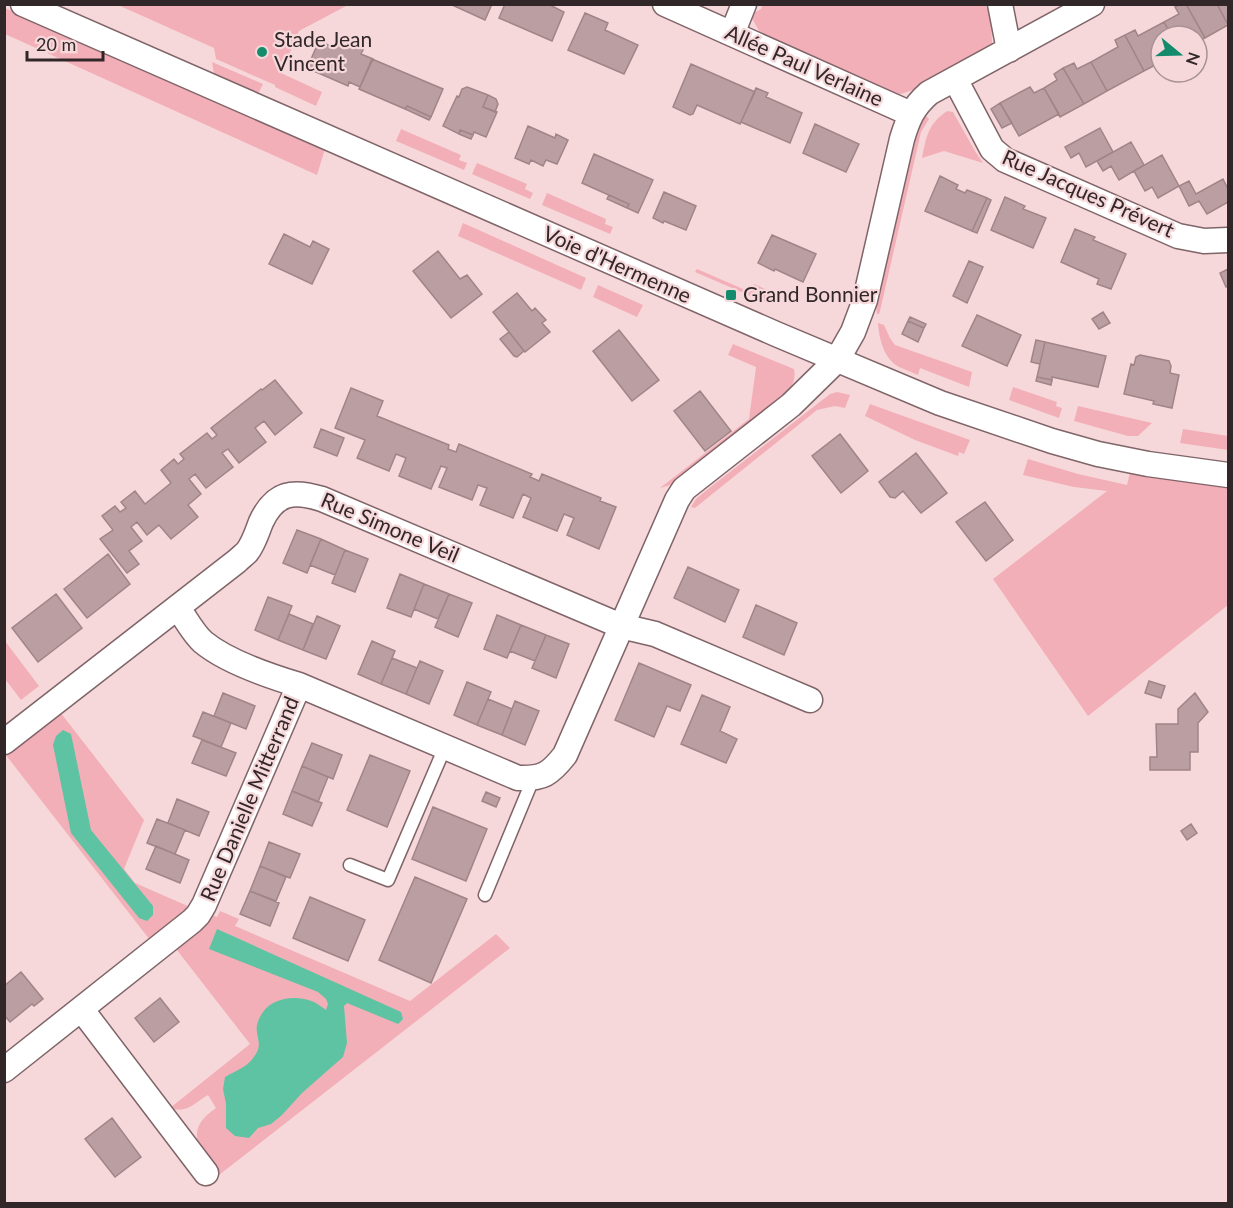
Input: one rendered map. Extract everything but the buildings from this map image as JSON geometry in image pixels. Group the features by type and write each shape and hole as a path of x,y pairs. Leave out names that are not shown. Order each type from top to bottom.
{"street":[{"name":"Voie d'Hermenne","path":"22,4 940,403 1069,446 1128,461 1228,475"},
{"name":"Allée Paul Verlaine","path":"665,4 911,114"},
{"path":"732,34 744,4"},
{"path":"1000,4 1009,50"},
{"path":"533,779 555,767 565,755 676,500 684,489 791,405 837,360 853,332 866,300 902,139 911,114 919,102 929,93 1092,4"},
{"name":"Rue Jacques Prévert","path":"955,79 987,142 998,156 1178,236 1204,241 1228,240"},
{"name":"Rue Simone Veil","path":"4,742 237,561 248,551 270,507 278,498 291,493 322,498 621,626 655,634 810,700"},
{"name":"Rue Danielle Mitterrand","path":"178,608 202,642 230,658 518,778 533,779"},
{"name":"Rue Danielle Mitterrand","path":"4,1070 82,1010 198,915 299,686"},
{"path":"82,1010 206,1173"}],"lane":[{"path":"350,865 388,880 445,747"},
{"path":"485,895 533,779"}],"shaded area":[{"name":"Stade Jean Vincent","path":"348,4 299,31 281,73 322,92 316,106 216,59 214,48 118,5"},
{"path":"763,4 985,5 991,15 992,46 913,90 901,94 892,93 762,36 750,15 761,9"},
{"path":"5,8 325,149 317,175 5,34"},
{"path":"212,62 263,84 258,94 214,74"},
{"path":"947,111 953,112 983,163 944,151 922,158 932,126"},
{"path":"925,115 929,119 921,132 880,311 877,314 876,306 913,144"},
{"path":"401,129 461,155 459,160 467,163 464,170 396,141"},
{"path":"477,163 527,184 525,189 533,193 530,199 472,174"},
{"path":"547,193 606,219 605,224 613,227 610,234 542,205"},
{"path":"463,223 586,278 581,290 458,236"},
{"path":"697,269 750,292 754,284 772,292 767,303 695,272"},
{"path":"598,285 643,305 637,317 593,297"},
{"path":"878,323 884,325 895,345 972,372 969,387 920,368 918,375 899,367 883,348"},
{"path":"733,344 794,369 792,386 786,395 674,484 660,488 749,419 756,367 728,355"},
{"path":"1013,387 1057,402 1056,406 1062,408 1059,418 1009,400"},
{"path":"837,392 850,395 845,408 835,406 817,410 695,508 691,507 696,499 708,489 830,394"},
{"path":"870,404 970,440 964,454 959,452 958,456 915,440 865,416"},
{"path":"1078,406 1152,423 1138,436 1128,436 1074,421"},
{"path":"1183,429 1228,436 1228,450 1180,443"},
{"path":"1028,459 1078,474 1127,485 1130,472 1228,486 1228,605 1088,716 993,579 1107,491 1074,487 1023,475"},
{"path":"5,641 39,686 21,700 5,679"},
{"path":"60,712 144,820 124,869 135,883 190,907 150,940 5,754"},
{"path":"63,730 71,734 91,830 153,906 153,915 147,921 139,918 71,833 53,745 56,736"},
{"path":"220,911 239,919 235,926 410,1001 496,934 510,948 219,1175 198,1141 199,1125 216,1108 208,1095 186,1109 170,1108 250,1044 173,945 208,913 217,917"},
{"path":"217,929 401,1012 403,1019 398,1024 347,1003 344,1006 347,1043 343,1057 302,1093 282,1115 271,1124 258,1128 249,1138 235,1136 226,1128 226,1104 223,1089 225,1077 247,1064 257,1052 259,1045 257,1025 260,1016 272,1004 288,998 305,999 326,1010 328,1004 318,992 209,949"}],"place":[{"name":"Stade Jean Vincent","path":"262,52"},
{"name":"Grand Bonnier","path":"731,295"}]}
